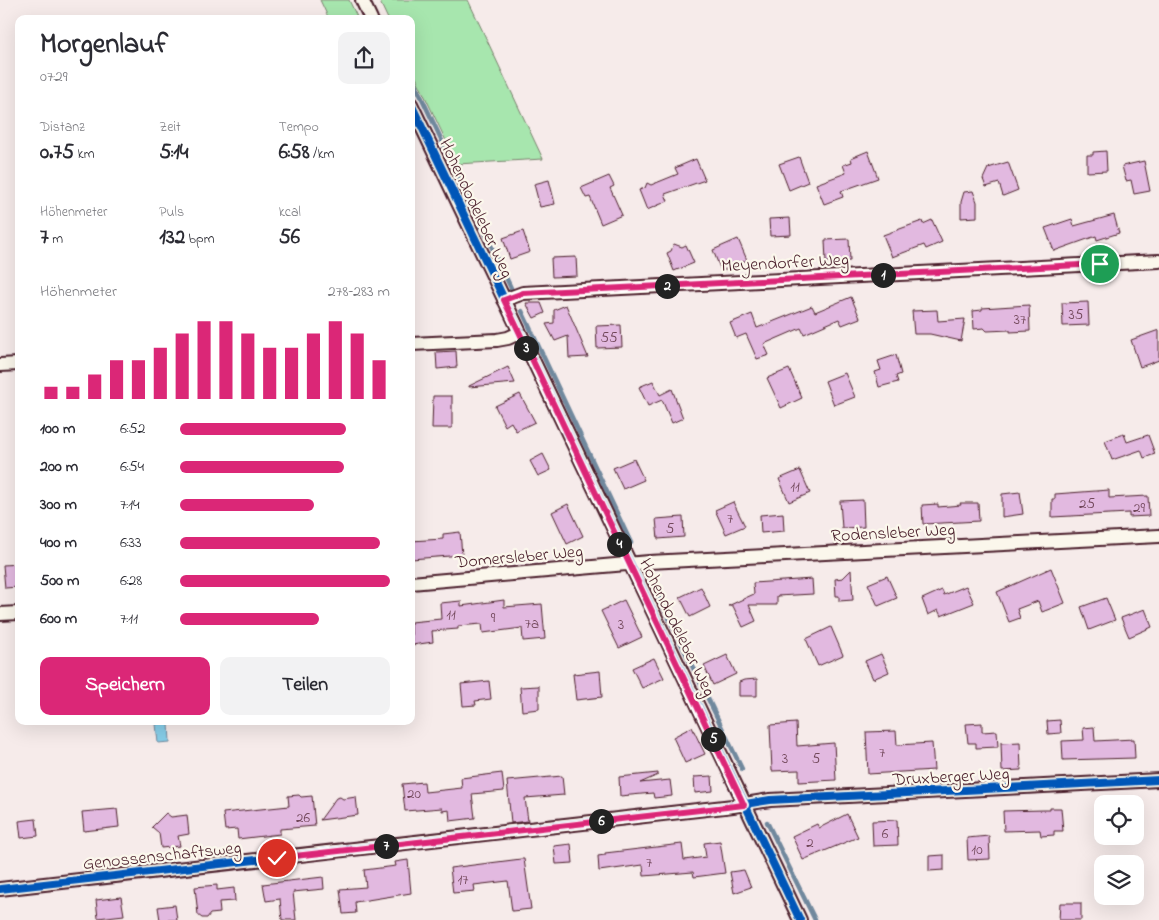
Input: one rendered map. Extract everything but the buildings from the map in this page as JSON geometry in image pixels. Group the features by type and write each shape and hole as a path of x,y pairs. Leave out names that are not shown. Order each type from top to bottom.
{"street":[{"path":"362,0 368,15"},
{"name":"Hohendodeleber Weg","path":"415,112 800,920"},
{"name":"Meyendorfer Weg","path":"504,300 523,293 1159,261"},
{"path":"415,344 497,340 519,333"},
{"path":"0,365 15,364"},
{"name":"Rodensleber Weg","path":"629,564 1159,536"},
{"name":"Domersleber Weg","path":"415,583 629,564"},
{"path":"0,614 15,613"},
{"name":"Druxberger Weg","path":"744,805 770,800 1159,780"},
{"name":"Genossenschaftsweg","path":"0,889 744,805"}],"green space":[{"path":"320,0 349,0 356,15 327,15"},
{"path":"379,0 468,0 543,159 457,164 415,75 415,15 386,15"}],"water":[{"path":"156,725 169,725 170,742 158,743"}],"waterway":[{"path":"415,84 511,288"},
{"path":"522,311 631,543"},
{"path":"651,581 742,769"},
{"path":"767,822 815,920"}],"cycle path":[{"path":"415,112 800,920"},
{"path":"0,889 733,806 770,800 1159,780"}],"route":[{"path":"277,858 744,805 504,300 523,293 1100,264"}]}
